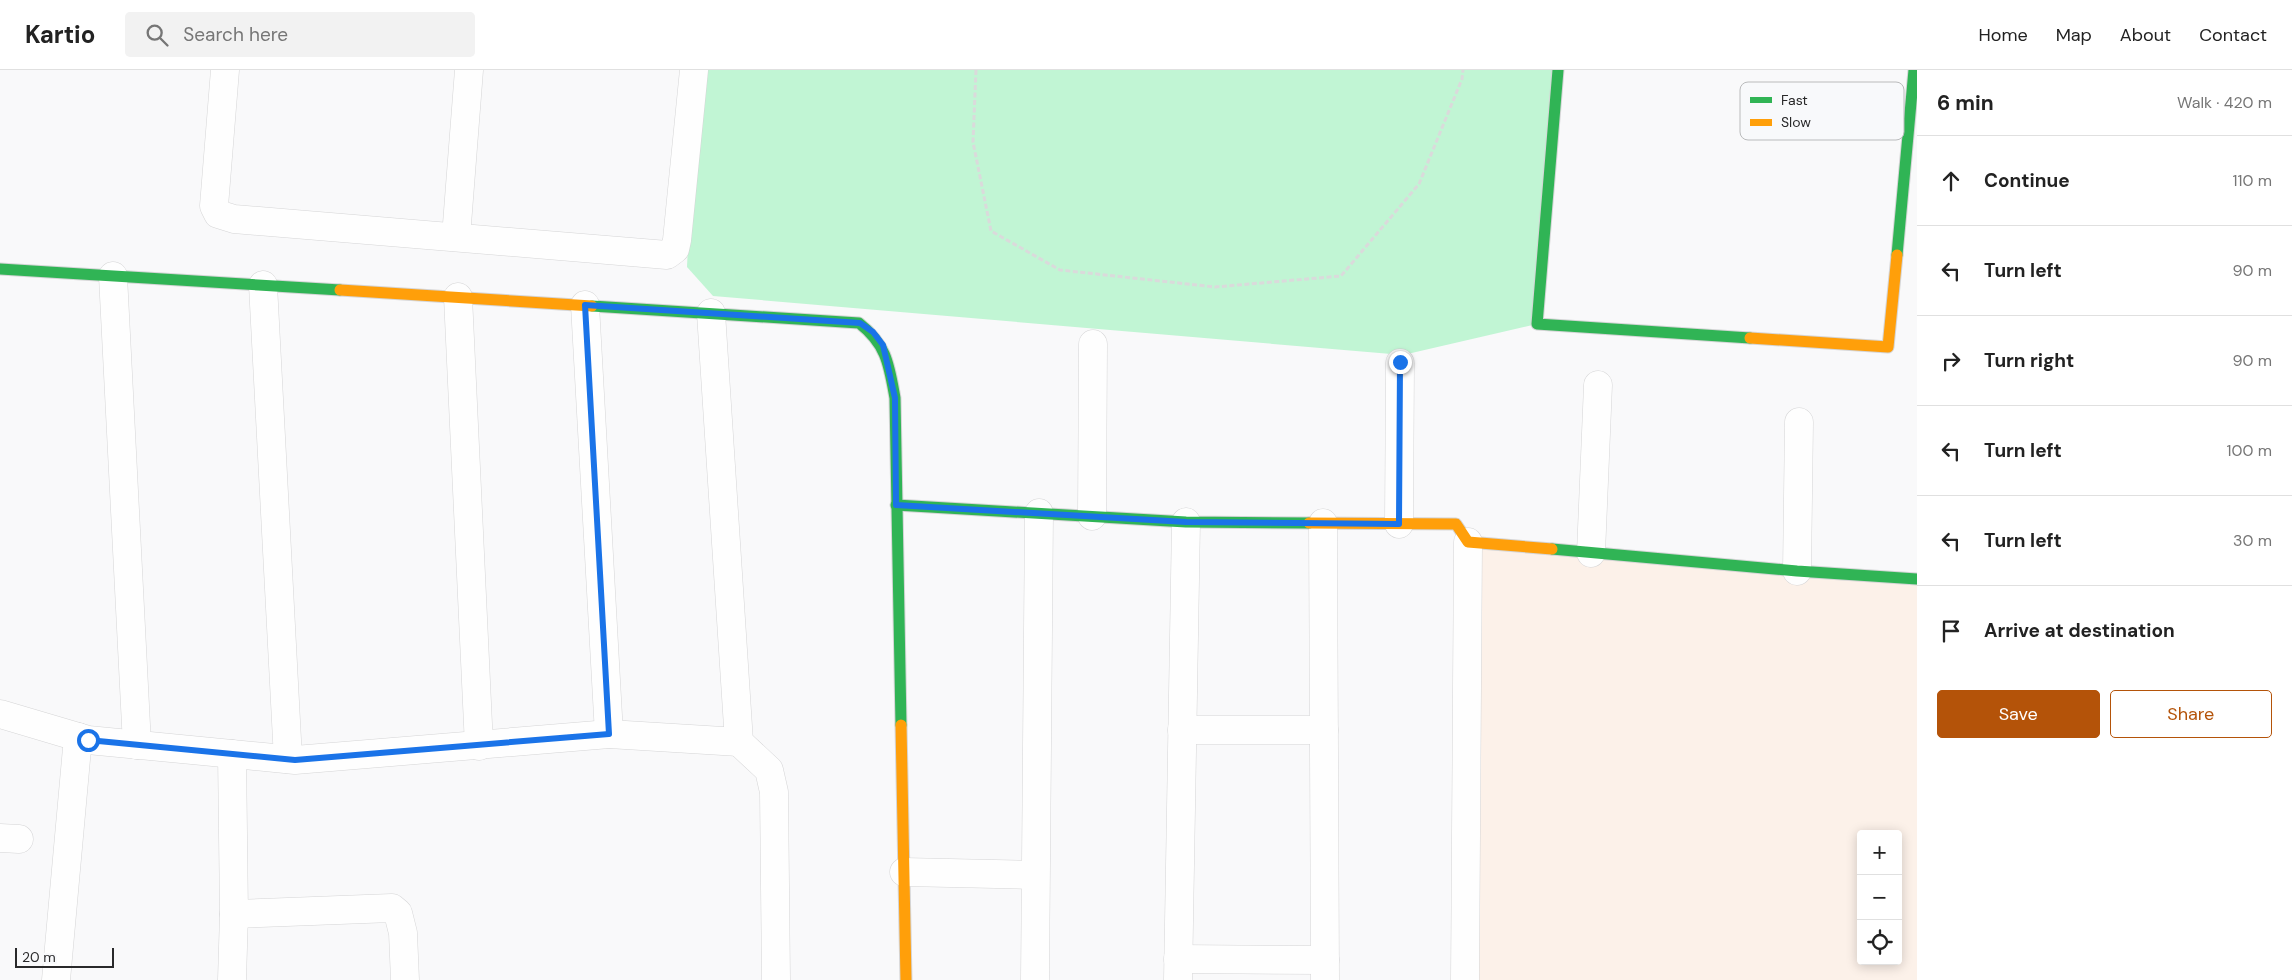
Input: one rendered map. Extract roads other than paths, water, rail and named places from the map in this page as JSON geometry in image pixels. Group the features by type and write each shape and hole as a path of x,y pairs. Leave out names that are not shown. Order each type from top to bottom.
{"street":[{"path":"225,70 214,206 218,214 234,219 666,255 675,249 694,70"},
{"path":"456,237 469,70"},
{"path":"1558,70 1537,324 1888,347 1914,70"},
{"path":"0,269 860,323 873,332 883,345 895,398 906,980"},
{"path":"113,276 137,745"},
{"path":"263,285 288,759"},
{"path":"458,297 479,746"},
{"path":"585,305 609,734"},
{"path":"711,313 739,742"},
{"path":"1092,516 1094,344"},
{"path":"1399,524 1400,362"},
{"path":"1590,553 1598,385"},
{"path":"1797,571 1799,422"},
{"path":"896,505 1186,522 1456,524 1468,542 1465,980"},
{"path":"1035,980 1039,513"},
{"path":"1186,522 1178,970 1325,970 1323,524"},
{"path":"1468,542 1797,571 1917,579"},
{"path":"0,707 0,714 88,740 288,759 479,746 609,734 739,742 769,770 774,792 776,980"},
{"path":"1182,730 1324,730"},
{"path":"56,980 78,737"},
{"path":"232,754 234,914 232,980"},
{"path":"904,872 1035,875"},
{"path":"234,914 392,908 398,913 403,933 405,980"}]}
